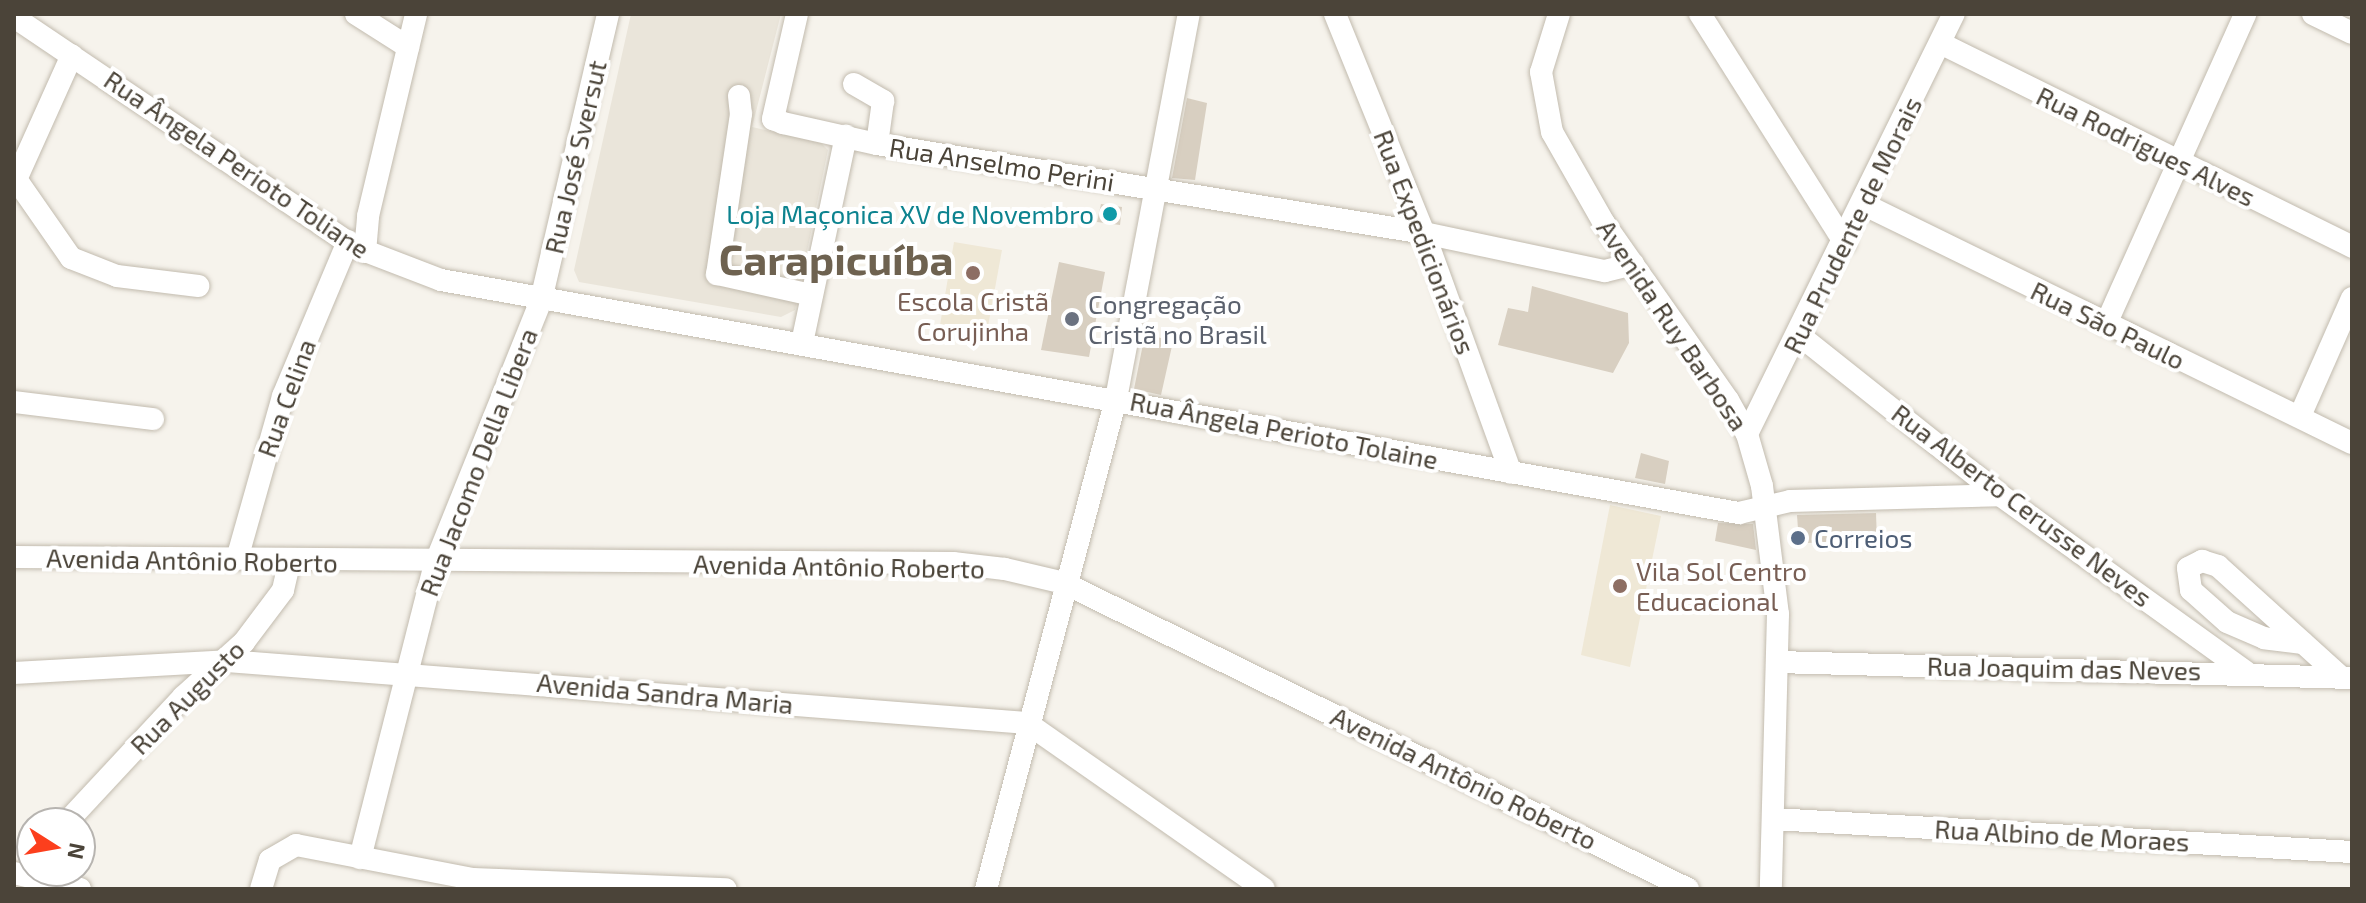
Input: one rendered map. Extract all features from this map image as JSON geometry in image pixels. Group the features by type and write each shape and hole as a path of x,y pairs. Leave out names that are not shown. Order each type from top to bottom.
{"street":[{"path":"356,14 408,47"},
{"name":"Rua Celina","path":"237,559 283,396 368,216 416,14"},
{"name":"Rua José Sversut","path":"541,300 608,14"},
{"name":"Rua Anselmo Perini","path":"797,14 773,119 877,144 1424,233 1605,271 1633,264"},
{"path":"986,889 1064,583 1116,399 1189,14"},
{"name":"Rua Expedicionários","path":"1335,14 1424,233 1511,473"},
{"name":"Avenida Ruy Barbosa","path":"1559,14 1541,72 1552,132 1633,264 1747,434 1767,510 1777,577 1771,889"},
{"path":"1700,14 1845,243"},
{"name":"Rua Prudente de Morais","path":"1747,434 1865,205 1954,14"},
{"path":"2106,324 2245,14"},
{"path":"2313,14 2352,33"},
{"name":"Rua Ângela Perioto Toliane","path":"14,17 356,246 409,271 541,300 802,343"},
{"name":"Rua Rodrigues Alves","path":"1940,43 2352,247"},
{"path":"72,55 15,182 71,258 117,276 198,286"},
{"path":"854,84 883,101 877,144"},
{"path":"739,96 741,114 717,274 812,295"},
{"path":"802,343 846,136"},
{"name":"Rua São Paulo","path":"1865,205 2352,443"},
{"path":"2300,416 2352,298"},
{"name":"Rua Jacomo Della Libera","path":"360,858 435,564 541,300"},
{"name":"Rua Alberto Cerusse Neves","path":"1799,335 2000,495 2246,672"},
{"name":"Rua Ângela Perioto Tolaine","path":"802,343 1739,513 1767,510 1790,501 2000,495"},
{"path":"14,402 153,419"},
{"name":"Avenida Antônio Roberto","path":"14,557 435,564 953,563 1064,583 1688,889"},
{"name":"Rua Augusto","path":"81,807 183,697 227,661 283,590 290,560"},
{"path":"2303,643 2264,638 2227,622 2191,590 2188,568 2202,561 2218,566 2303,643 2347,678"},
{"name":"Avenida Sandra Maria","path":"14,673 227,661 1027,723"},
{"name":"Rua Joaquim das Neves","path":"1777,662 2246,672 2347,678"},
{"path":"1027,723 1264,889"},
{"name":"Rua Albino de Moraes","path":"1773,819 2352,852"},
{"path":"261,889 270,860 287,846 360,858 472,884 726,889"}],"shaded area":[{"path":"631,14 781,14 752,127 820,142 828,150 795,310 781,317 579,282 574,270"},
{"name":"Escola Cristã Corujinha","path":"954,242 1002,250 985,343 938,337"},
{"name":"Vila Sol Centro Educacional","path":"1610,505 1661,516 1630,667 1581,655"}],"building":[{"path":"1187,98 1207,103 1195,180 1172,178"},
{"name":"Loja Maçonica XV de Novembro","path":"1101,204 1122,207 1120,225 1097,222"},
{"name":"Congregação Cristã no Brasil","path":"1059,262 1105,272 1089,357 1041,350"},
{"path":"1532,286 1628,313 1629,343 1613,373 1498,345 1508,308 1528,312"},
{"path":"1145,334 1165,339 1160,348 1172,346 1161,395 1134,389"},
{"path":"1641,453 1669,461 1665,484 1635,478"},
{"path":"1876,513 1877,542 1799,543 1797,515"},
{"path":"1718,523 1753,524 1756,550 1715,541"}],"place":[{"name":"Loja Maçonica XV de Novembro","path":"1110,214"},
{"name":"Escola Cristã Corujinha","path":"973,273"},
{"name":"Congregação Cristã no Brasil","path":"1072,319"},
{"name":"Correios","path":"1798,538"},
{"name":"Vila Sol Centro Educacional","path":"1620,586"}],"district":[{"name":"Carapicuíba","path":"836,258"}]}
